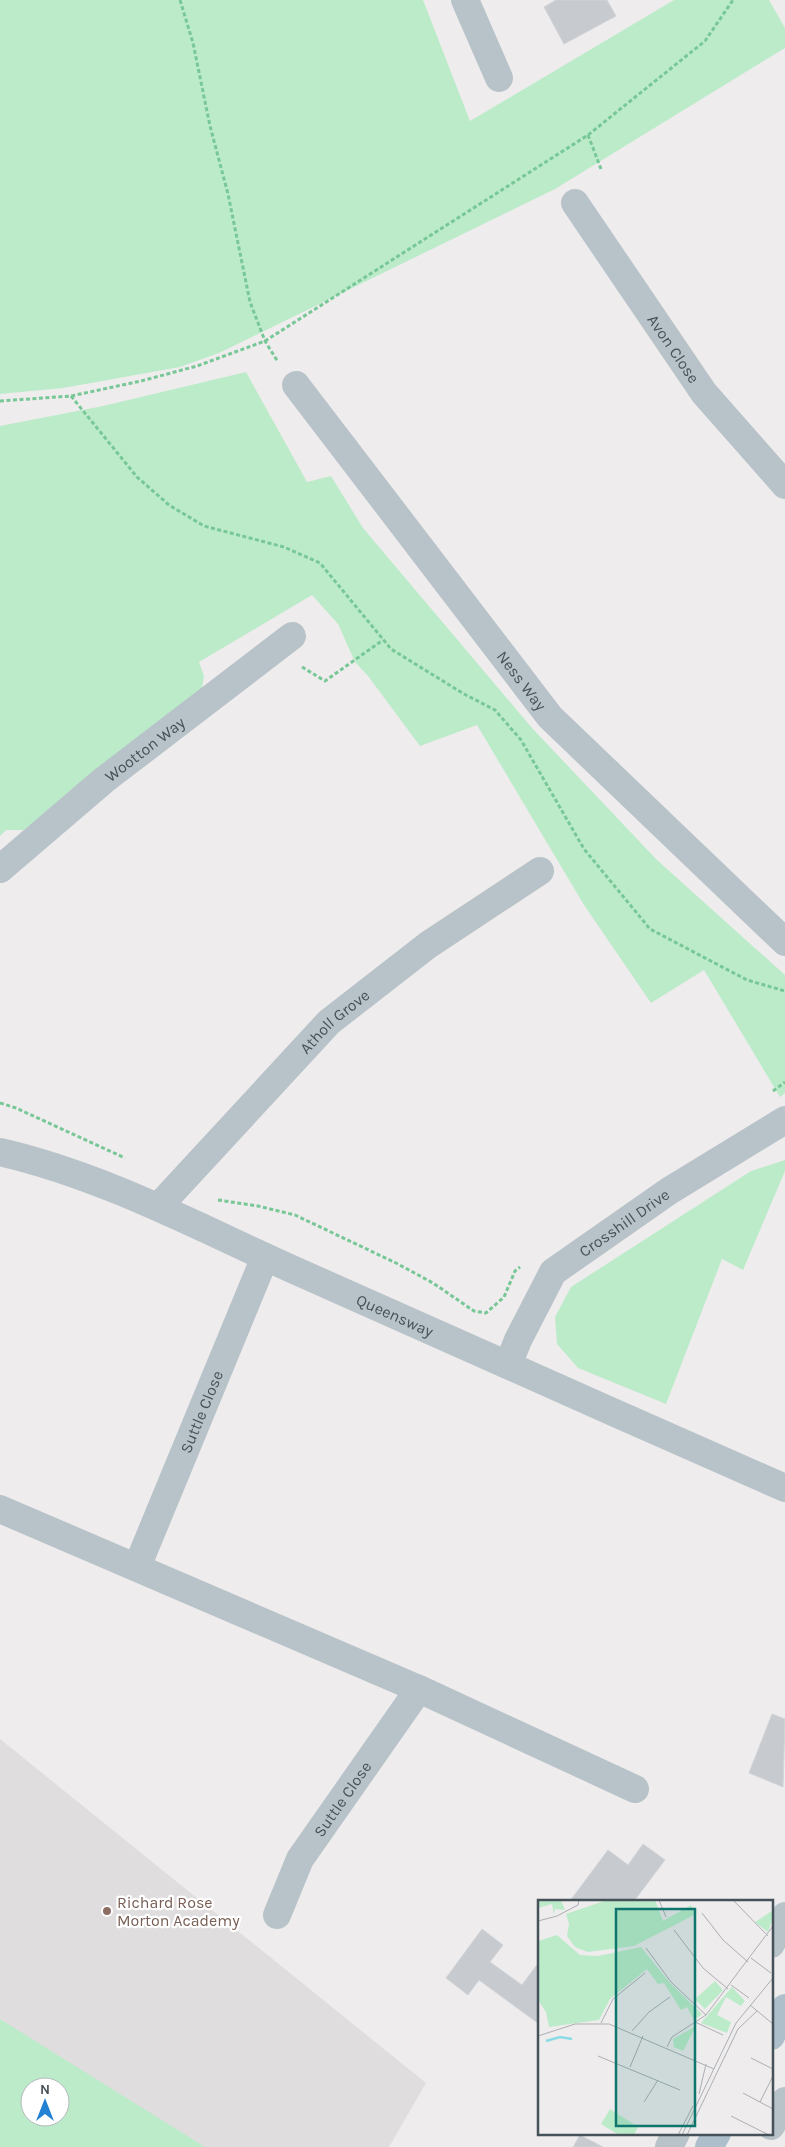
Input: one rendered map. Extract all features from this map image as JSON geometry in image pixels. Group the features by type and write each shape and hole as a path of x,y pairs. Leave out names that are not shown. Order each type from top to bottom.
{"main road":[{"path":"772,2034 785,2008"},
{"path":"709,2147 716,2134"}],"street":[{"path":"465,0 499,78"},
{"name":"Avon Close","path":"575,203 704,393 785,485"},
{"name":"Ness Way","path":"296,385 550,717 785,942"},
{"name":"Wootton Way","path":"0,869 104,780 292,636"},
{"name":"Atholl Grove","path":"159,1206 329,1022 428,945 540,871"},
{"name":"Crosshill Drive","path":"508,1365 526,1324 553,1272 668,1191 785,1120"},
{"name":"Queensway","path":"0,1152 64,1171 159,1206 265,1257 785,1488"},
{"name":"Suttle Close","path":"137,1567 265,1257"},
{"path":"0,1510 137,1567 419,1690 635,1789"},
{"name":"Suttle Close","path":"277,1915 300,1859 419,1690"},
{"path":"772,1942 785,1916"},
{"path":"772,2124 785,2101"},
{"path":"668,2147 675,2134"},
{"path":"760,2147 767,2134"}],"path":[{"path":"180,0 193,43 210,126 228,194 250,302 265,341 278,362"},
{"path":"0,401 71,396 197,366 265,341 588,135 705,41 733,0"},
{"path":"588,135 602,169"},
{"path":"71,396 137,477 169,505 204,526 284,547 320,563 391,649 464,694 495,710 521,740 584,849 650,929 747,980 785,991"},
{"path":"0,1103 16,1108 130,1161"},
{"path":"217,1200 258,1206 295,1215 396,1262 433,1283 474,1311"}],"shaded area":[{"name":"Richard Rose Morton Academy","path":"0,1739 426,2083 389,2147 0,2147"}],"green space":[{"path":"0,0 423,0 470,121 674,0 769,0 785,28 785,48 555,189 219,353 180,367 63,388 0,394"},
{"path":"246,372 307,482 331,476 363,528 532,728 657,860 785,975 785,1093 780,1097 704,970 651,1003 584,905 477,725 420,746 368,676 355,662 338,624 312,595 199,662 204,676 201,694 24,830 6,830 0,836 0,426 103,406"},
{"path":"785,1160 785,1171 743,1270 722,1259 666,1404 578,1368 557,1344 555,1317 571,1287 751,1171"},
{"path":"0,2019 205,2147 0,2147"}],"building":[{"path":"556,0 607,0 616,16 564,44 544,7"},
{"path":"772,1714 785,1719 783,1787 749,1773"},
{"path":"643,1844 665,1860 635,1900 571,1900 608,1850 628,1865"},
{"path":"482,1929 503,1945 490,1962 522,1985 538,1963 538,2023 479,1980 468,1995 446,1978"},
{"path":"580,2135 603,2147 573,2147"}],"place":[{"name":"Richard Rose Morton Academy","path":"107,1911"}]}
